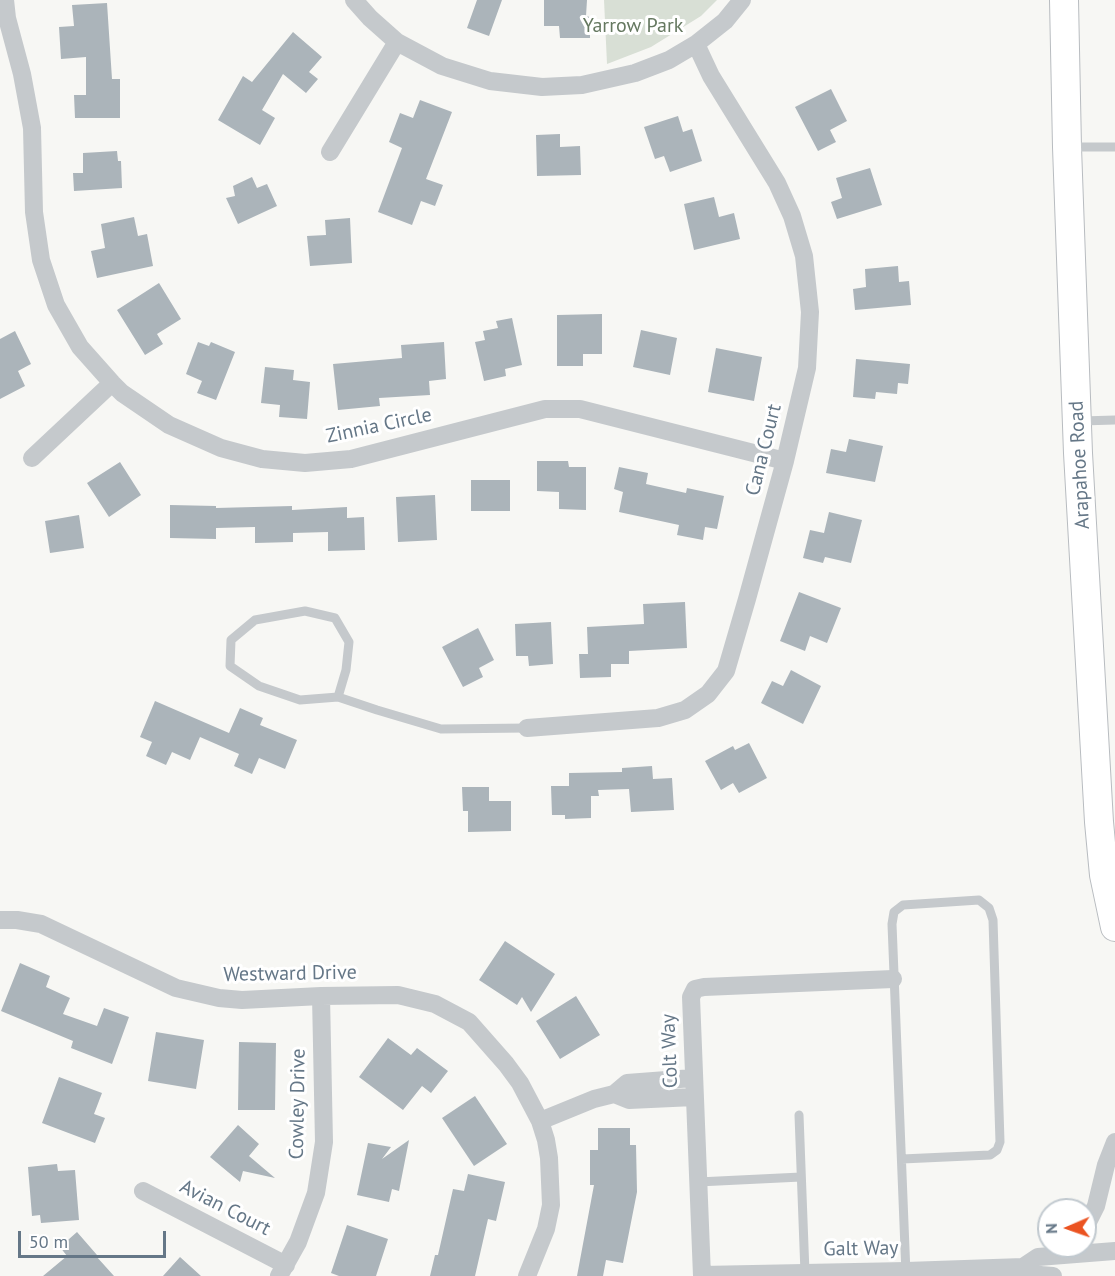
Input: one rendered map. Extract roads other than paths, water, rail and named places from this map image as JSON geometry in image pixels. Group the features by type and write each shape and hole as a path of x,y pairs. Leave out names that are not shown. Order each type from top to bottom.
{"main road":[{"name":"Arapahoe Road","path":"1064,0 1077,422 1099,822 1104,876 1115,927"}],"street":[{"name":"Zinnia Circle","path":"5,0 32,128 34,212 41,260 56,305 80,347 111,383 168,425 221,448 262,459 304,463 351,459 545,409 580,409 785,461"},
{"path":"354,0 397,42 442,66 490,81 542,87 582,85 635,73 669,60 696,44 725,21 742,0"},
{"path":"330,152 397,42"},
{"name":"Cana Court","path":"527,728 658,718 685,710 708,694 726,671 785,461 807,368 810,312 804,256 792,216 777,183 711,76 696,44"},
{"path":"32,458 111,383"},
{"name":"Westward Drive","path":"0,920 41,924 176,988 219,998 242,1000 398,995 435,1004 469,1022 520,1083 540,1121 546,1140 551,1205 546,1229 527,1276"},
{"name":"Colt Way","path":"702,1275 691,997 695,989 893,979"},
{"name":"Cowley Drive","path":"282,1270 298,1242 316,1193 324,1142 321,996"},
{"path":"540,1121 594,1099 614,1094 627,1083 693,1078"},
{"path":"614,1094 629,1100 694,1097"},
{"path":"1097,1202 1106,1165 1115,1142"},
{"name":"Avian Court","path":"143,1191 282,1270"},
{"name":"Galt Way","path":"1097,1251 1115,1251"},
{"name":"Galt Way","path":"1023,1267 1037,1258"},
{"name":"Galt Way","path":"702,1275 906,1273 1023,1267 1040,1275 1053,1276"}],"lane":[{"path":"1067,147 1115,147"},
{"path":"1077,422 1115,420"},
{"path":"338,697 346,670 349,642 335,618 305,610 255,620 231,640 230,666 259,686 300,700 338,697 441,729 527,728"},
{"path":"902,1159 990,1155 997,1150 1000,1142 993,920 989,908 980,900 903,905 894,912 891,924 906,1273"},
{"path":"799,1115 805,1273"},
{"path":"698,1182 801,1177"}],"park label":[{"name":"Yarrow Park","path":"633,26"}]}
